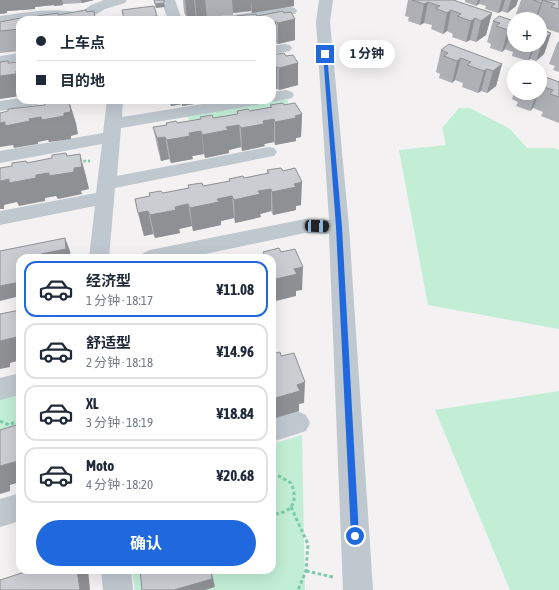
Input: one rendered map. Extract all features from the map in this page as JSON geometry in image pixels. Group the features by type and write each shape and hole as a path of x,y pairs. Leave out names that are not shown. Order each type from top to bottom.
{"street":[{"path":"87,16 94,8 106,3 120,0"},
{"path":"168,0 174,16"},
{"path":"326,0 323,22 339,227 358,590"},
{"path":"253,16 290,11"},
{"path":"44,16 62,16"},
{"path":"0,20 16,19"},
{"path":"0,60 16,58"},
{"path":"0,65 16,63"},
{"path":"0,106 16,103"},
{"path":"99,254 115,104"},
{"path":"0,157 237,104"},
{"path":"0,218 268,152"},
{"path":"169,254 305,226 339,227"},
{"path":"0,389 16,385"},
{"path":"276,429 297,423"},
{"path":"0,512 16,508"},
{"path":"116,574 118,590"}],"path":[{"path":"0,421 9,425 16,422"},
{"path":"276,476 279,476 291,483 296,495 295,501 291,507 281,514 276,514"},
{"path":"291,507 308,544 306,571 298,590"}],"green space":[{"path":"287,98 293,118 194,134 187,115 252,104 276,104 276,100"},
{"path":"459,108 470,108 510,129 527,148 555,148 559,150 559,329 428,305 399,150 446,145 442,128"},
{"path":"16,390 16,439 0,444 0,394"},
{"path":"559,391 559,590 510,590 435,410"},
{"path":"302,435 305,590 135,590 133,574 276,574 276,443"}],"building":[{"path":"154,0 164,0 164,3 155,4"},
{"path":"412,0 453,0 492,13 481,21 475,18 471,21 457,16 461,14 451,10 447,13 435,8 440,6 428,2 424,4"},
{"path":"533,0 543,0 541,3"},
{"path":"543,0 559,0 559,9 551,7 555,4"},
{"path":"154,6 157,16 123,16 122,10"},
{"path":"86,10 87,12 94,11 95,16 37,16 58,13 58,15"},
{"path":"283,11 284,13 291,12 295,19 278,23 276,22 276,16 257,16"},
{"path":"256,14 257,16 236,16"},
{"path":"499,16 507,19 507,30 496,26 500,23 493,21"},
{"path":"16,19 16,29 0,31 0,22"},
{"path":"449,44 502,64 493,71 487,69 484,71 467,65 471,62 461,58 457,61 444,56 448,53 441,50"},
{"path":"284,53 286,56 293,55 298,63 279,68 276,67 276,54"},
{"path":"0,62 16,62 16,74 0,76"},
{"path":"547,78 559,82 559,97 550,94 553,90 547,88"},
{"path":"283,103 284,105 295,103 302,114 295,116 296,118 275,122 274,119 263,121 264,124 241,128 239,125 226,127 228,130 202,135 201,131 189,133 190,136 167,140 165,137 157,138 153,127 167,125 166,123 176,121 177,123 201,119 200,117 212,115 213,118 238,114 237,111 248,109 250,111 272,107 270,105"},
{"path":"70,104 71,112 64,113 64,116 42,120 41,117 29,119 30,121 5,126 5,122 0,123 0,113 8,111 8,109"},
{"path":"66,153 67,156 80,154 82,167 74,168 74,172 49,176 49,173 36,175 36,178 9,183 9,179 0,181 0,168 12,166 12,163 26,161 27,163 52,158 52,155"},
{"path":"281,168 283,171 295,168 302,182 294,184 296,187 272,192 271,189 258,191 260,194 234,200 232,196 217,199 219,202 190,208 188,204 175,207 176,210 150,215 148,211 138,213 135,199 150,196 149,193 161,191 163,193 189,188 188,185 202,183 203,186 230,181 229,179 243,176 244,178 269,173 267,170"},
{"path":"65,238 66,249 41,254 16,254 16,283 0,286 0,251"},
{"path":"279,248 281,252 295,249 303,267 294,269 297,274 276,279 276,254 264,254 263,252"},
{"path":"16,311 16,337 0,341 0,314"},
{"path":"280,352 281,356 294,353 305,382 297,385 300,391 276,398 276,353"},
{"path":"16,425 16,462 0,466 0,430"},
{"path":"19,574 78,574 80,590 0,590 0,580"},
{"path":"140,574 211,574 212,579 174,590 142,590"}],"route":[{"path":"325,54 339,227 355,536"}]}
